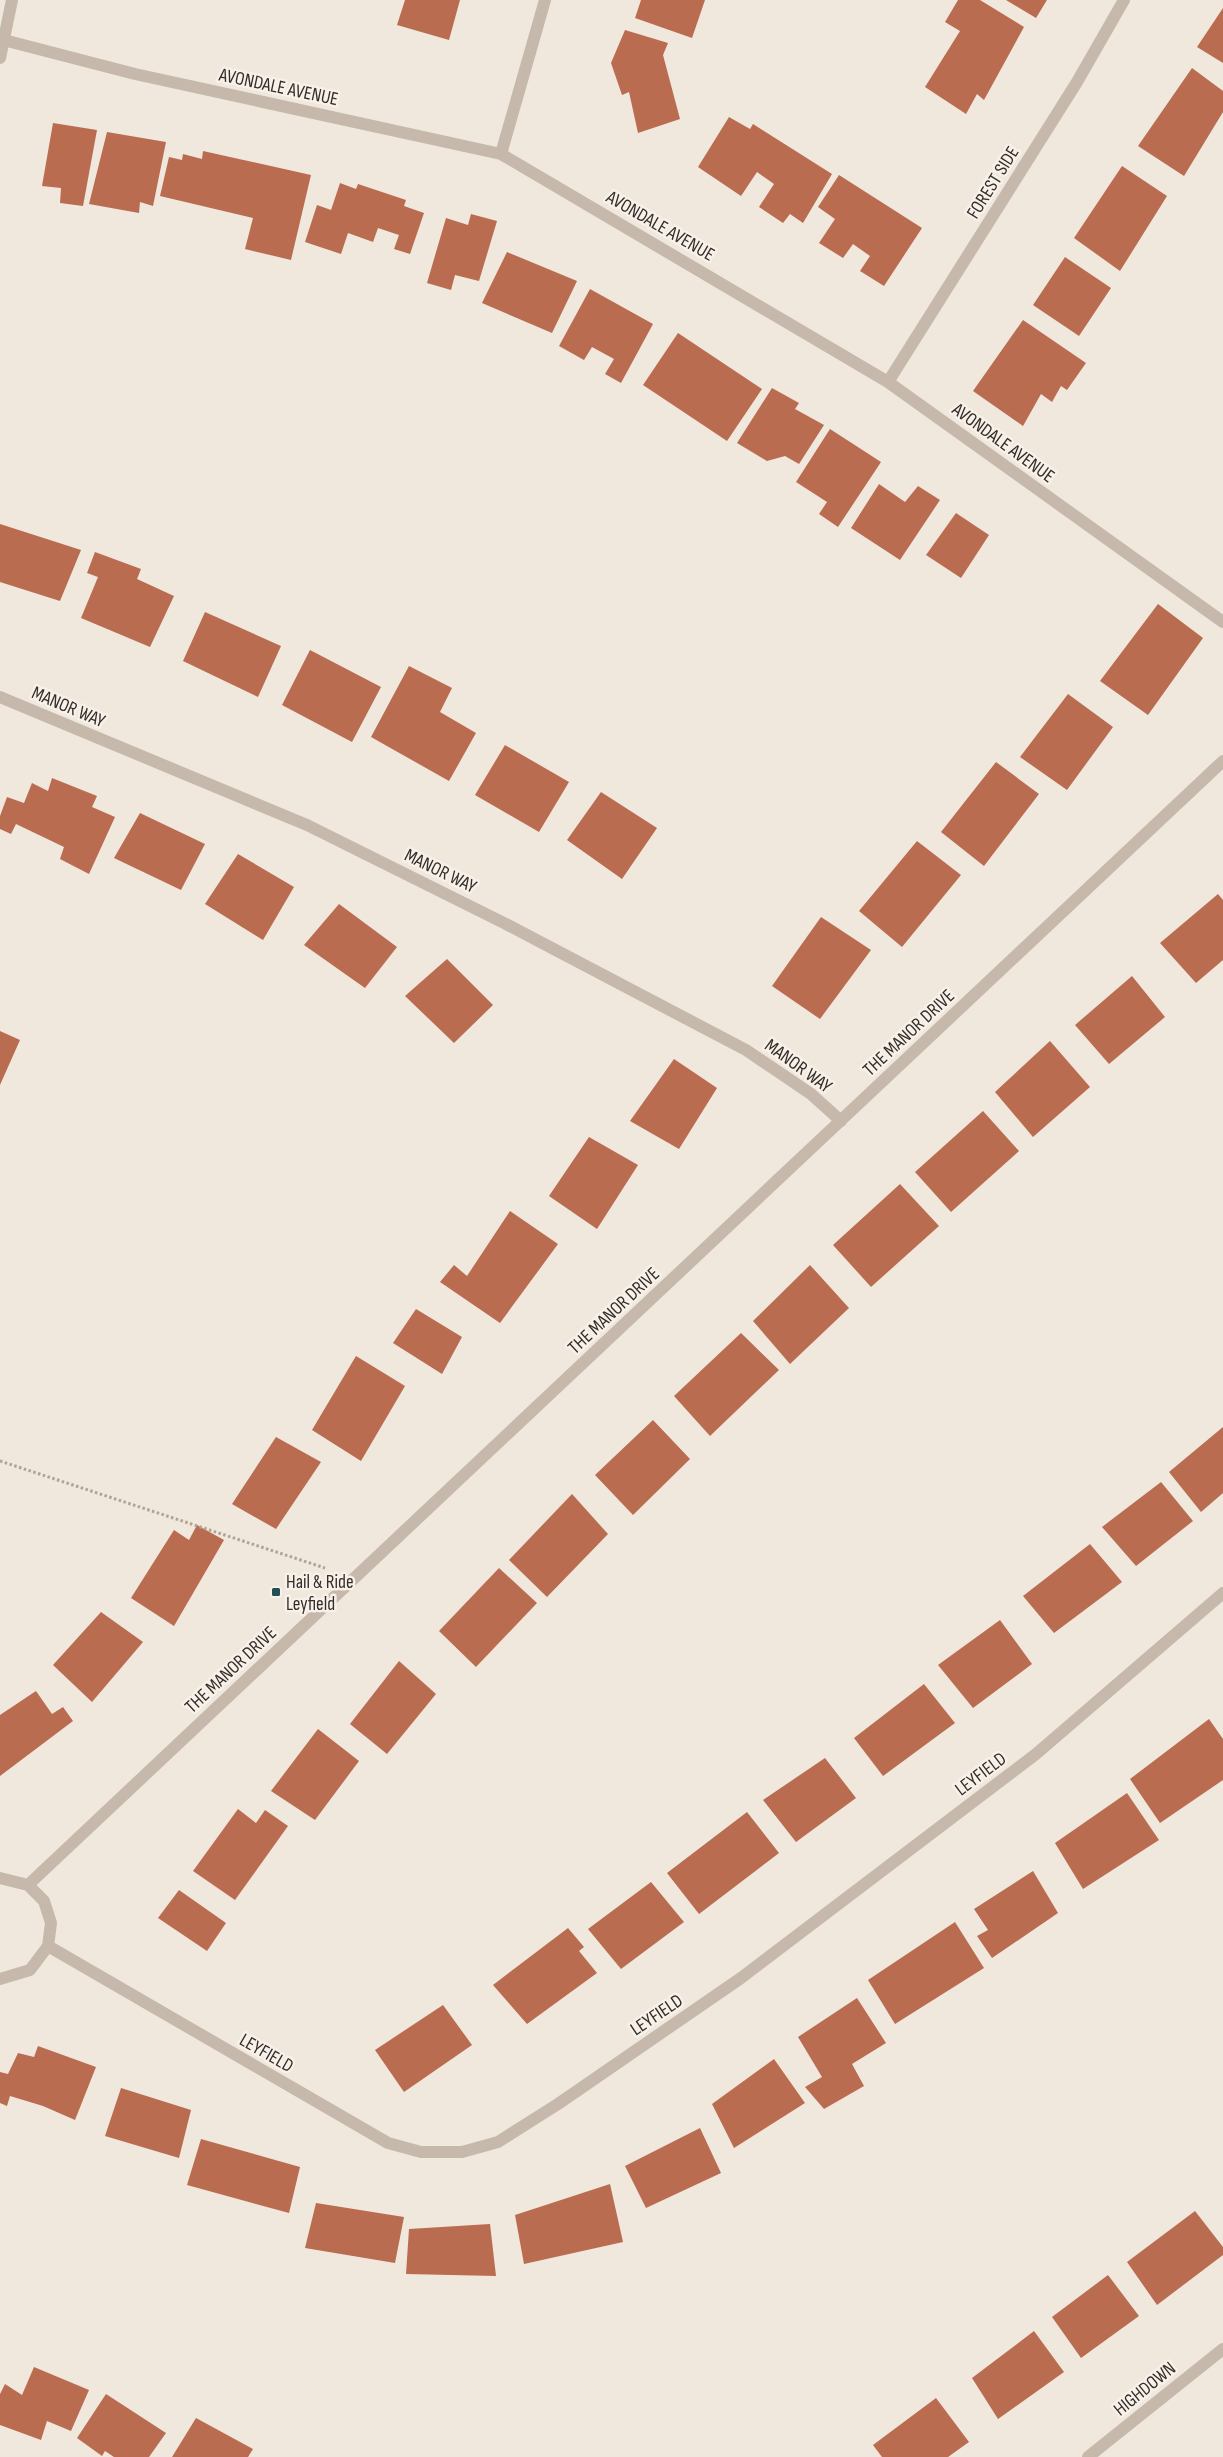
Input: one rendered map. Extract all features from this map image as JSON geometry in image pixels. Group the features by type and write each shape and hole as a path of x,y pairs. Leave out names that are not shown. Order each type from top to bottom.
{"street":[{"path":"0,58 2,40 12,0"},
{"path":"501,154 545,0"},
{"name":"FOREST SIDE","path":"888,382 1077,82 1124,0"},
{"name":"AVONDALE AVENUE","path":"2,40 135,74 501,154 888,382 1223,622"},
{"name":"MANOR WAY","path":"0,697 307,825 504,923 746,1050 812,1094 841,1122"},
{"name":"THE MANOR DRIVE","path":"28,1885 1223,761"},
{"name":"LEYFIELD","path":"48,1946 388,2143 421,2152 462,2152 498,2142 558,2104 725,1989 827,1914 1036,1754 1223,1594"},
{"path":"0,1878 28,1885 44,1901 51,1923 48,1946 30,1970 0,1979"},
{"name":"HIGHDOWN","path":"1088,2457 1223,2349"}],"path":[{"path":"0,1461 354,1578"}],"building":[{"path":"405,0 460,0 449,40 397,25"},
{"path":"641,0 705,0 692,38 635,18"},
{"path":"958,0 980,0 1024,27 984,100 977,94 966,114 925,87 960,31 945,22"},
{"path":"1006,0 1047,0 1036,18"},
{"path":"1223,8 1223,63 1197,47"},
{"path":"625,30 668,43 663,55 680,119 638,133 629,92 622,95 611,63"},
{"path":"1192,68 1223,91 1223,112 1184,176 1138,146"},
{"path":"729,117 750,129 753,124 832,174 803,223 790,214 783,223 759,207 774,184 757,172 741,196 698,167"},
{"path":"53,123 97,130 83,206 60,203 61,188 42,186"},
{"path":"107,132 166,142 153,206 140,202 139,213 89,204"},
{"path":"203,151 311,175 291,260 245,249 253,218 160,196 169,157 182,160 183,154 202,159"},
{"path":"1122,166 1167,196 1120,271 1074,238"},
{"path":"839,175 922,228 884,286 860,271 870,256 853,244 843,258 819,243 835,219 818,207"},
{"path":"340,183 356,189 358,184 406,200 404,206 424,213 410,254 394,249 399,235 378,228 373,242 348,233 341,254 305,242 317,205 331,210"},
{"path":"471,214 497,221 479,281 455,275 451,290 427,283 446,218 468,225"},
{"path":"507,252 577,281 552,333 482,303"},
{"path":"1065,257 1111,288 1079,336 1033,305"},
{"path":"590,289 653,324 621,383 605,374 614,359 592,347 584,360 559,346"},
{"path":"1023,320 1086,363 1067,390 1061,386 1052,402 1041,394 1023,426 973,391"},
{"path":"678,333 762,389 727,441 643,385"},
{"path":"772,388 799,403 795,409 824,425 799,464 785,456 767,461 737,443"},
{"path":"830,429 881,462 838,527 819,514 827,502 796,482"},
{"path":"879,484 905,502 918,486 940,500 900,560 851,528"},
{"path":"956,513 989,535 961,578 926,555"},
{"path":"0,524 81,550 60,601 0,582"},
{"path":"95,552 141,569 137,579 174,596 150,647 81,618 98,577 87,573"},
{"path":"1158,604 1203,638 1148,715 1100,681"},
{"path":"205,612 281,646 258,697 183,661"},
{"path":"310,650 381,687 352,742 282,705"},
{"path":"409,666 452,688 440,712 476,733 449,781 371,737"},
{"path":"1068,694 1113,727 1067,790 1020,757"},
{"path":"505,745 569,782 539,832 475,795"},
{"path":"996,762 1039,794 984,866 941,832"},
{"path":"52,778 97,796 92,807 115,817 89,874 60,859 64,847 16,824 11,834 0,829 0,816 7,797 24,803 32,783 48,791"},
{"path":"601,792 657,828 622,879 567,840"},
{"path":"140,813 205,844 181,890 114,858"},
{"path":"917,841 961,875 902,947 859,911"},
{"path":"238,854 294,887 263,940 205,904"},
{"path":"1218,894 1223,900 1223,960 1196,983 1160,943"},
{"path":"339,904 397,947 365,988 304,945"},
{"path":"821,917 871,950 820,1019 772,986"},
{"path":"447,959 493,1005 454,1043 405,996"},
{"path":"1132,976 1165,1017 1109,1064 1075,1025"},
{"path":"0,1031 20,1040 0,1085"},
{"path":"1050,1041 1090,1087 1033,1137 995,1092"},
{"path":"674,1059 717,1088 679,1149 630,1121"},
{"path":"983,1111 1019,1151 951,1212 915,1172"},
{"path":"589,1137 638,1165 597,1229 549,1196"},
{"path":"900,1184 939,1226 871,1287 833,1245"},
{"path":"510,1211 558,1244 500,1323 440,1282 454,1265 467,1276"},
{"path":"810,1265 849,1308 790,1364 753,1321"},
{"path":"416,1309 462,1337 442,1374 393,1343"},
{"path":"741,1333 779,1370 710,1436 674,1396"},
{"path":"356,1356 405,1386 361,1461 312,1430"},
{"path":"653,1420 690,1459 633,1515 595,1475"},
{"path":"1223,1427 1223,1493 1201,1512 1169,1472"},
{"path":"276,1437 321,1462 276,1529 232,1504"},
{"path":"1161,1482 1193,1521 1136,1566 1102,1527"},
{"path":"572,1494 608,1534 547,1597 509,1560"},
{"path":"197,1525 224,1540 174,1626 131,1598 174,1530 189,1540"},
{"path":"1090,1544 1122,1582 1054,1633 1023,1596"},
{"path":"499,1568 537,1603 476,1667 439,1631"},
{"path":"101,1612 143,1642 92,1702 53,1665"},
{"path":"1000,1620 1032,1664 973,1708 938,1665"},
{"path":"399,1661 436,1694 387,1754 350,1724"},
{"path":"924,1684 955,1723 883,1776 854,1738"},
{"path":"36,1691 52,1714 63,1707 73,1721 0,1776 0,1715"},
{"path":"1209,1719 1223,1739 1223,1780 1160,1823 1130,1779"},
{"path":"318,1729 359,1761 315,1820 271,1791"},
{"path":"825,1758 856,1798 796,1842 763,1800"},
{"path":"1127,1793 1159,1840 1083,1889 1055,1843"},
{"path":"238,1809 256,1823 265,1810 288,1826 235,1900 193,1871"},
{"path":"747,1812 779,1853 699,1914 667,1873"},
{"path":"1033,1871 1058,1913 992,1958 977,1936 988,1930 974,1909"},
{"path":"651,1882 684,1922 621,1969 588,1929"},
{"path":"179,1890 226,1923 207,1951 158,1918"},
{"path":"955,1922 984,1968 895,2024 868,1980"},
{"path":"568,1928 584,1947 579,1951 597,1973 527,2024 493,1985"},
{"path":"857,1998 886,2043 852,2064 864,2086 824,2109 805,2087 822,2077 798,2037"},
{"path":"443,2005 472,2045 404,2092 375,2050"},
{"path":"38,2046 96,2067 75,2120 43,2106 10,2096 7,2106 0,2103 0,2072 8,2074 18,2053 34,2057"},
{"path":"774,2059 805,2103 734,2148 712,2104"},
{"path":"121,2088 191,2110 179,2158 105,2136"},
{"path":"700,2128 721,2173 646,2208 625,2166"},
{"path":"201,2139 300,2167 289,2213 187,2185"},
{"path":"610,2184 623,2242 524,2264 515,2215"},
{"path":"316,2203 404,2217 395,2263 305,2248"},
{"path":"1195,2211 1223,2247 1223,2255 1157,2305 1127,2262"},
{"path":"490,2224 496,2276 406,2274 409,2229"},
{"path":"1108,2275 1139,2316 1081,2358 1052,2317"},
{"path":"1034,2331 1064,2372 998,2419 972,2378"},
{"path":"34,2367 89,2390 71,2431 47,2421 41,2440 0,2425 0,2394 5,2384 22,2395"},
{"path":"106,2394 166,2433 149,2457 114,2457 105,2451 102,2456 77,2438"},
{"path":"936,2398 969,2442 948,2457 882,2457 873,2445"},
{"path":"196,2418 253,2449 248,2457 172,2457"}],"place":[{"name":"Hail & Ride Leyfield","path":"276,1592"}]}
